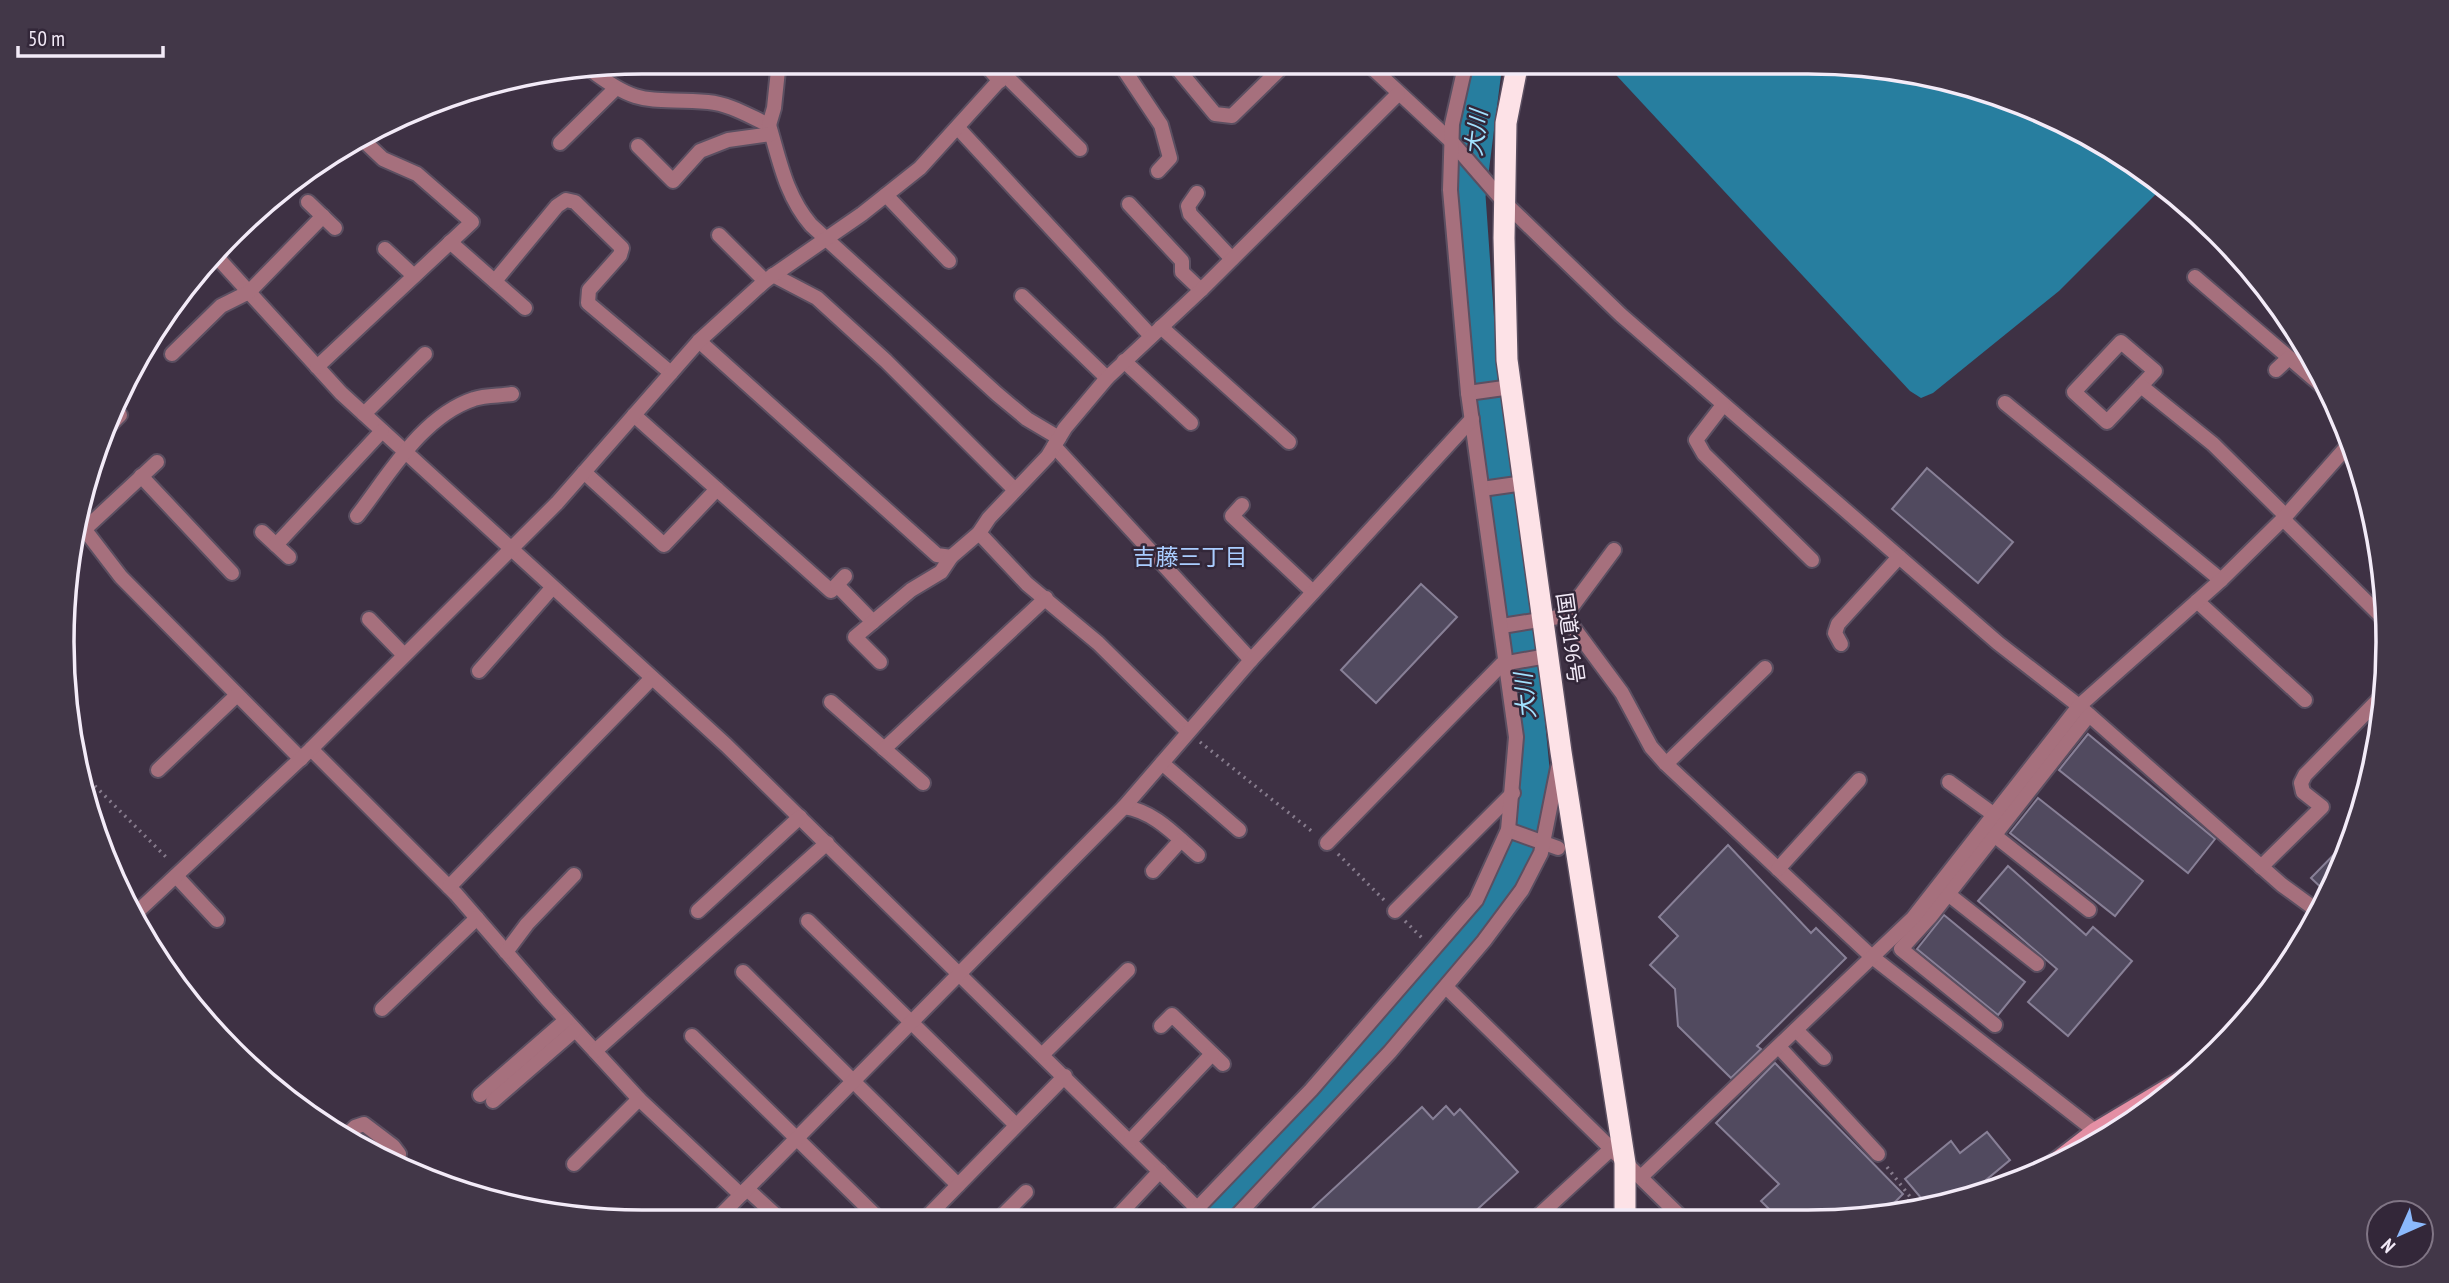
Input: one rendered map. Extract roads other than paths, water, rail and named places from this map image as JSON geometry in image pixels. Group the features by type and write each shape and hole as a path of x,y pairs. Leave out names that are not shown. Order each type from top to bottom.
{"highway":[{"name":"国道196号","path":"1516,74 1506,123 1504,202 1507,360 1502,388 1540,657 1560,752 1550,848 1626,1163 1625,1210"}],"street":[{"path":"778,74 770,130 792,200 826,239 997,394 1056,442 1251,660"},
{"path":"997,74 1080,149"},
{"path":"141,909 306,754 510,550 584,472 699,341 769,278 886,195 920,167 1006,74"},
{"path":"1127,74 1161,125 1170,158 1158,171"},
{"path":"1182,74 1215,114 1223,117 1232,116 1276,74"},
{"path":"1378,74 1451,141 1504,202 1621,315 1998,643 2084,710 2261,867 2310,905"},
{"path":"1202,1210 1311,1090 1476,900 1508,830 1516,737 1510,661 1472,419 1450,190 1451,141 1464,74"},
{"path":"599,75 615,89 645,101 709,102 731,107 770,130"},
{"path":"560,144 615,89"},
{"path":"880,662 855,637 911,590 941,572 951,557 979,533 1107,377 1201,290 1398,94"},
{"path":"958,128 1156,331 1289,442"},
{"path":"638,146 673,181 700,151 728,140 770,130"},
{"path":"317,367 471,222 417,174 383,159 367,144"},
{"path":"1197,193 1188,206 1190,214 1232,259"},
{"path":"886,195 949,261"},
{"path":"495,281 557,206 566,200 575,202 622,248 620,255 589,290 588,303 671,373"},
{"path":"308,202 335,228"},
{"path":"1129,204 1182,261 1182,272 1201,290"},
{"path":"172,354 221,306 249,292 323,216"},
{"path":"719,235 769,278 817,298 886,361 1015,490"},
{"path":"450,242 525,308"},
{"path":"385,249 414,276"},
{"path":"220,261 317,367 364,414 800,817 1160,1171 1193,1210"},
{"path":"2195,277 2308,374"},
{"path":"1022,296 1107,377"},
{"path":"699,341 937,555 951,557"},
{"path":"2121,342 2155,372 2141,386 2107,422 2074,392 2121,342"},
{"path":"364,414 425,354"},
{"path":"2277,370 2289,358"},
{"path":"1124,361 1191,422"},
{"path":"2141,386 2213,444 2374,609"},
{"path":"1471,393 1502,388"},
{"path":"358,516 422,434 474,399 512,394"},
{"path":"2005,403 2221,580"},
{"path":"1723,405 1696,440 1704,454 1812,560"},
{"path":"634,415 831,591 841,580 873,622"},
{"path":"726,1210 958,972 1124,807 1187,731 1472,419"},
{"path":"276,545 382,431"},
{"path":"1549,1210 1626,1163 1779,1047 1797,1030 1913,918 1993,814 2084,710 2221,580 2284,517 2342,452"},
{"path":"87,520 157,461"},
{"path":"584,472 664,545 717,489"},
{"path":"141,476 232,573"},
{"path":"1484,489 1516,484"},
{"path":"1242,505 1232,516 1312,592"},
{"path":"84,529 121,577 237,695 306,754 449,887 639,1099 768,1210"},
{"path":"262,532 289,557"},
{"path":"979,533 1027,584 1098,643 1187,731"},
{"path":"1504,626 1564,617 1614,550"},
{"path":"1840,644 1835,633 1838,624 1899,557"},
{"path":"480,671 552,588"},
{"path":"884,749 1046,598"},
{"path":"2197,601 2305,700"},
{"path":"1564,617 1622,693 1651,747 1666,764 1871,956 2094,1130"},
{"path":"369,619 404,655"},
{"path":"1327,843 1502,664 1540,657"},
{"path":"1666,764 1765,668"},
{"path":"449,887 652,678"},
{"path":"158,770 237,695"},
{"path":"831,702 923,783"},
{"path":"2261,867 2322,807 2303,792 2301,783 2305,775 2372,707"},
{"path":"1994,1026 1901,949 1994,835 2084,710"},
{"path":"1242,1210 1390,1052 1446,987 1522,890 1550,848 1560,752"},
{"path":"1162,763 1239,830"},
{"path":"1779,869 1859,779"},
{"path":"1949,782 1993,814"},
{"path":"1395,911 1513,793"},
{"path":"1124,807 1141,810 1198,855"},
{"path":"698,911 800,817"},
{"path":"1508,830 1550,848"},
{"path":"1994,835 2089,909"},
{"path":"1153,871 1181,840"},
{"path":"595,1051 827,843"},
{"path":"178,874 216,920"},
{"path":"506,952 527,924 574,876"},
{"path":"1948,894 2037,964"},
{"path":"382,1009 477,918"},
{"path":"808,921 1016,1125"},
{"path":"1043,1054 1128,970"},
{"path":"743,972 958,1185"},
{"path":"1446,987 1674,1210"},
{"path":"1130,1141 1218,1059 1172,1015 1161,1026"},
{"path":"487,1098 571,1025"},
{"path":"1797,1030 1824,1058"},
{"path":"692,1036 870,1210"},
{"path":"1779,1047 1878,1154"},
{"path":"934,1210 1065,1076"},
{"path":"574,1164 639,1099"},
{"path":"2088,1135 2133,1107"},
{"path":"352,1130 364,1124 373,1129 399,1155"},
{"path":"1123,1210 1160,1171"},
{"path":"1008,1210 1026,1192"}],"water":[{"path":"1615,74 1845,75 1918,84 1990,104 2059,132 2123,169 2156,194 2059,291 1933,393 1921,398 1910,391"}],"waterway":[{"name":"大川","path":"1216,1210 1390,1026 1486,908 1514,854 1533,779 1520,644 1480,367 1468,196 1483,74"}],"district":[{"name":"吉藤三丁目","path":"1190,557"}]}
